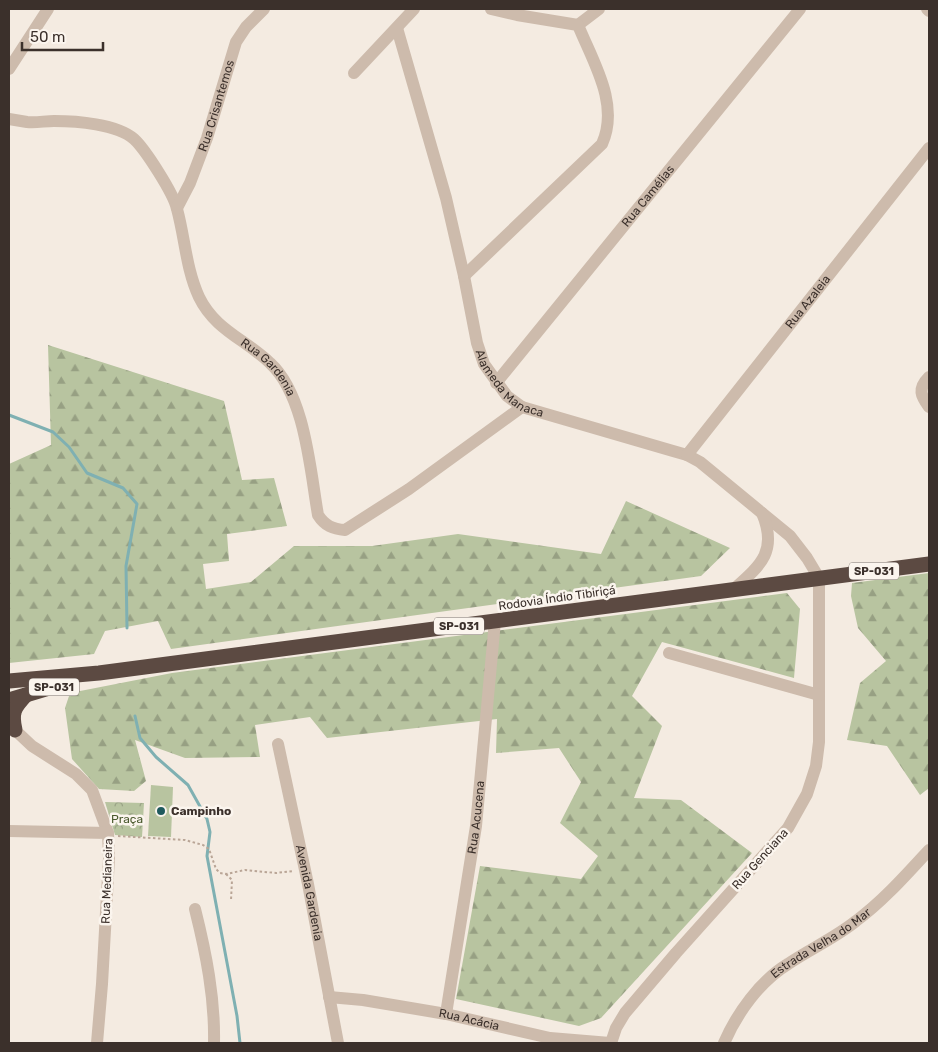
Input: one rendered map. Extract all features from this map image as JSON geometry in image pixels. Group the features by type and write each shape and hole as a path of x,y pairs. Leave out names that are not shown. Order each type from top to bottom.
{"highway":[{"name":"Rodovia Índio Tibiriçá","path":"9,681 99,673 929,564"},
{"name":"Rodovia Índio Tibiriçá","path":"9,700 99,673"},
{"path":"12,727 13,714 18,704 26,695"}],"street":[{"path":"9,69 48,9"},
{"name":"Rua Crisantemos","path":"177,208 190,183 207,138 236,42 246,27 264,9"},
{"path":"354,73 414,9"},
{"path":"491,9 578,25 599,9"},
{"name":"Rua Camélias","path":"496,383 800,9"},
{"path":"464,276 602,144 608,132 608,107 605,90 578,25"},
{"name":"Alameda Manaca","path":"397,28 446,198 477,343 484,364 496,383 506,396 522,407 686,455 700,462 790,536 819,578"},
{"name":"Rua Gardenia","path":"9,118 28,122 56,121 98,125 123,132 134,138 155,166 177,208 191,279 199,298 210,316 224,330 270,363 281,375 292,392 302,426 318,515 322,522 329,526 345,530 409,489 522,407"},
{"name":"Rua Azaleia","path":"686,455 929,148"},
{"path":"927,379 922,386 922,397 929,408"},
{"path":"734,589 757,569 762,560 768,543 768,532 762,513"},
{"name":"Rua Genciana","path":"610,1043 625,1013 788,828 807,794 816,766 819,742 819,578"},
{"name":"Rua Acucena","path":"446,1014 476,826 495,621"},
{"path":"669,653 819,695"},
{"name":"Rua Medianeira","path":"12,727 32,746 76,774 92,790 109,834 107,897 97,1043"},
{"name":"Avenida Gardenia","path":"278,744 305,870 338,1043"},
{"path":"9,831 109,834"},
{"name":"Estrada Velha do Mar","path":"724,1043 728,1034 760,987 786,964 854,923 877,905 929,850"},
{"path":"195,909 205,949 214,1043"},
{"name":"Rua Acácia","path":"329,997 446,1014 550,1038 610,1043"}],"path":[{"path":"109,834 195,842 210,849 216,869 220,873 226,874 245,870 276,873 305,870"},
{"path":"226,874 232,880 231,900"}],"green space":[{"path":"48,345 224,401 242,480 274,478 287,526 227,534 229,561 203,564 206,589 251,582 294,546 372,546 458,534 601,554 626,501 730,548 701,576 171,649 158,621 105,631 94,654 9,663 9,464 51,445"},
{"path":"929,573 929,788 920,795 887,746 847,740 860,683 886,661 858,628 851,596 852,583"},
{"path":"787,593 800,609 794,678 662,642 632,696 662,726 634,798 681,800 752,853 601,1018 579,1026 456,999 480,866 581,879 598,856 560,823 581,782 559,748 496,753 497,719 327,738 310,717 255,725 260,757 185,758 135,740 146,781 134,791 99,789 72,759 65,708 70,693 172,673"},
{"name":"Campinho","path":"151,785 173,787 171,837 148,836"},
{"name":"Praça","path":"105,802 144,803 142,837 115,835"}],"waterway":[{"path":"9,415 53,432 69,447 87,473 123,488 137,504 126,566 127,628"},
{"path":"135,716 140,738 156,757 188,785 207,819 210,832 207,856 237,1016 240,1043"}],"place":[{"name":"Campinho","path":"161,811"}]}
